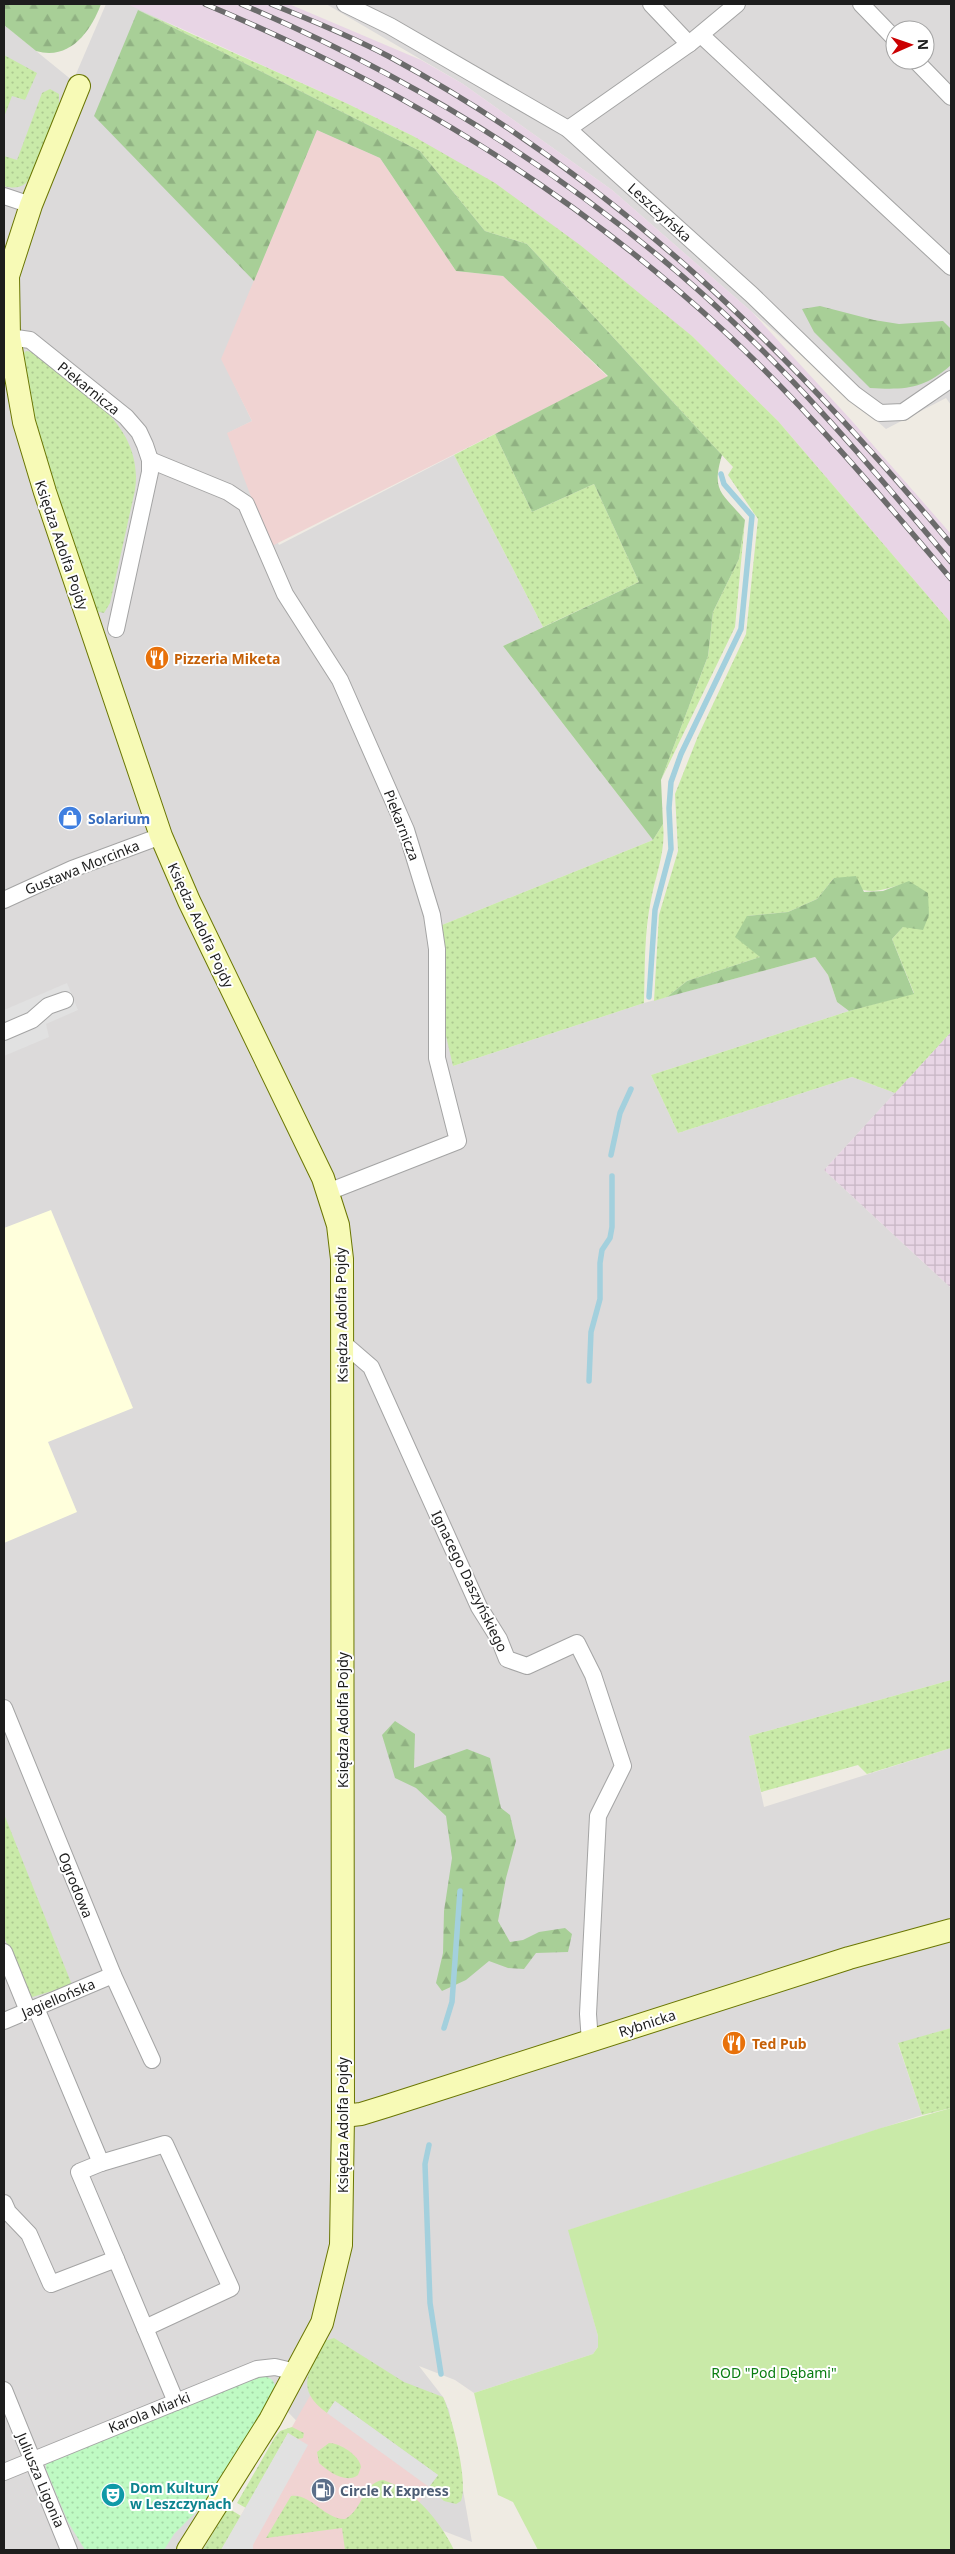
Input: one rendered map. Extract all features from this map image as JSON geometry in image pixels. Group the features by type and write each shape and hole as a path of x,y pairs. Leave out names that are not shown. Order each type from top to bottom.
{"street":[{"path":"651,4 695,40 951,267"},
{"path":"568,129 695,40 737,4"},
{"path":"861,4 885,29"},
{"name":"Leszczyńska","path":"356,6 568,129 752,295 854,394 880,413 903,412 950,384"},
{"path":"925,70 951,97"},
{"name":"Księdza Adolfa Pojdy","path":"79,86 31,204 8,276 9,337 16,388 32,455 161,836 189,901 328,1192 338,1225 342,1259 343,2116 341,2245 322,2323 270,2420 188,2550"},
{"path":"4,196 31,204"},
{"name":"Piekarnicza","path":"9,337 30,340 126,417 139,432 150,460 148,486 116,629"},
{"name":"Piekarnicza","path":"150,460 228,492 246,504 285,594 340,680 406,830 432,915 438,948 437,1058 458,1141 328,1192"},
{"name":"Gustawa Morcinka","path":"4,900 72,869 161,836"},
{"path":"4,1032 32,1020 48,1006 65,1000"},
{"name":"Ignacego Daszyńskiego","path":"342,1342 371,1368 479,1607 499,1639 507,1659 527,1666 577,1643 592,1675 623,1766 598,1816 588,2014 590,2042"},
{"name":"Ogrodowa","path":"4,1708 113,1975 152,2060"},
{"name":"Rybnicka","path":"343,2116 361,2114 849,1958 951,1930"},
{"path":"4,1952 101,2163"},
{"name":"Jagiellońska","path":"4,2021 113,1975"},
{"path":"145,2328 231,2288 165,2144 101,2163 79,2172 176,2402"},
{"path":"4,2203 8,2212 29,2234 51,2284 116,2259"},
{"name":"Karola Miarki","path":"4,2472 257,2369 275,2367 296,2372"},
{"name":"Juliusza Ligonia","path":"4,2390 70,2547"}],"shaded area":[{"path":"106,4 131,4 420,151 385,165 380,158 317,130 222,359 252,421 228,433 248,482 279,545 454,455 543,627 503,646 653,840 442,925 453,1066 644,1003 815,957 828,975 837,1002 849,1011 651,1075 678,1133 852,1077 895,1093 824,1170 951,1288 951,1680 749,1736 764,1807 951,1748 951,2028 898,2044 922,2115 569,2230 598,2336 598,2347 593,2354 474,2393 455,2380 419,2366 443,2397 449,2410 472,2542 379,2506 286,2410 205,2550 4,2550 4,25 73,81"},
{"path":"127,4 289,4 421,60 463,84 612,190 752,312 852,421 951,534 951,623 778,421 692,336 413,136 346,103"},
{"path":"326,4 951,4 951,405 946,398 886,429 612,190 463,84"},
{"path":"317,130 380,158 456,271 503,276 608,377 270,547 227,433 252,421 221,359"},
{"path":"67,983 78,1010 46,1024 49,1037 4,1056 4,1010"},
{"path":"951,1032 951,1288 824,1170"},
{"path":"51,1210 133,1408 48,1442 77,1512 4,1543 4,1228"},
{"path":"315,2387 437,2475 407,2521 347,2550 221,2550"},
{"path":"335,2401 438,2475 429,2487 327,2413"},
{"path":"288,2433 308,2445 253,2545 253,2550 221,2550"}],"green space":[{"path":"4,4 101,4 91,24 78,41 69,48 59,52 48,53 36,51 4,25"},
{"path":"138,10 346,103 413,136 495,183 580,245 692,336 778,421 951,623 951,1032 895,1093 852,1077 678,1133 651,1075 849,1011 914,993 892,939 903,927 909,882 886,889 871,891 834,878 817,899 788,912 747,916 760,957 687,981 667,997 654,1001 659,915 678,851 675,794 698,736 746,634 758,519 728,475 733,467 527,244 485,231 420,151"},
{"path":"138,10 420,151 485,231 527,244 722,455 718,485 725,497 745,520 739,559 713,612 708,656 661,780 663,824 653,840 503,646 639,582 594,484 532,512 495,434 608,376 503,276 456,271 380,158 317,130 254,281 94,116"},
{"path":"4,55 37,73 25,100 12,96 4,117"},
{"path":"50,89 59,94 59,108 30,178 19,187 4,186 4,156 17,160 42,93"},
{"path":"820,306 874,320 899,324 943,321 951,329 951,365 932,379 914,386 894,389 870,388 814,332 802,309"},
{"path":"26,351 32,352 69,379 104,409 119,426 130,445 135,466 135,490 110,603 104,613 95,611 35,429 22,355"},
{"path":"495,434 532,512 594,484 639,582 543,627 454,455"},
{"path":"745,520 735,627 661,780 708,656 713,612 739,559"},
{"path":"663,824 662,853 647,925 644,1003 453,1066 446,1036 442,925 653,840"},
{"path":"856,876 864,892 883,891 909,881 928,893 929,915 923,930 903,927 892,939 914,994 849,1011 837,1002 828,975 815,957 667,997 687,981 760,957 735,937 747,916 788,912 817,899 834,878"},
{"path":"951,1680 951,1748 867,1774 858,1765 761,1792 749,1736"},
{"path":"395,1721 415,1734 414,1768 467,1749 490,1758 501,1808 510,1815 516,1841 506,1878 498,1921 510,1942 523,1940 539,1932 565,1928 572,1934 568,1952 536,1953 524,1969 508,1968 489,1961 466,1980 442,1991 436,1983 443,1953 444,1911 452,1858 446,1816 416,1788 395,1778 382,1735"},
{"path":"4,1814 72,1985 29,1998 4,1937"},
{"path":"951,2028 951,2108 922,2115 898,2043"},
{"name":"ROD \"Pod Dębami\"","path":"951,2108 951,2550 538,2550 513,2502 498,2495 474,2393 593,2354 598,2347 598,2336 568,2230 881,2128"},
{"path":"334,2338 404,2382 443,2397 455,2434 461,2466 463,2492 461,2501 456,2504 444,2501 429,2487 438,2475 335,2401 327,2413 310,2396 307,2379 310,2371 324,2341"},
{"path":"257,2376 265,2376 272,2379 275,2385 274,2393 208,2500 174,2534 164,2550 85,2550 68,2522 46,2469 46,2462 67,2456 95,2442"},
{"path":"292,2427 304,2433 303,2438 298,2439 288,2433 246,2508 237,2503 275,2437 280,2431"},
{"path":"329,2443 343,2447 357,2458 361,2467 358,2475 343,2478 319,2463 317,2452"},
{"path":"383,2480 406,2491 416,2499 442,2528 454,2550 345,2550 342,2528 266,2538 291,2496 305,2498 331,2515 345,2519 356,2510 366,2491 376,2482"},
{"path":"228,2508 241,2516 221,2550 203,2550"}],"waterway":[{"path":"649,997 655,910 671,849 669,808 671,782 681,754 741,629 752,516 724,484 721,474"},
{"path":"611,1155 620,1113 631,1089"},
{"path":"589,1381 591,1332 600,1299 600,1263 602,1250 610,1238 612,1227 612,1176"},
{"path":"444,2028 452,2002 460,1891"},
{"path":"429,2145 425,2164 430,2303 441,2374"}],"railway":[{"path":"205,4 276,35 346,69 413,106 479,145 543,187 606,232 666,280 725,332 785,391 842,452 951,579"},
{"path":"241,4 312,36 381,71 448,109 514,150 577,193 639,240 698,290 781,369 856,450 951,562"},
{"path":"271,4 374,49 471,104 549,156 623,213 694,273 761,336 826,403 951,544"}],"place":[{"name":"Pizzeria Miketa","path":"157,658"},
{"name":"Solarium","path":"70,818"},
{"name":"Ted Pub","path":"734,2043"},
{"name":"Circle K Express","path":"323,2490"},
{"name":"Dom Kultury w Leszczynach","path":"113,2495"}]}
